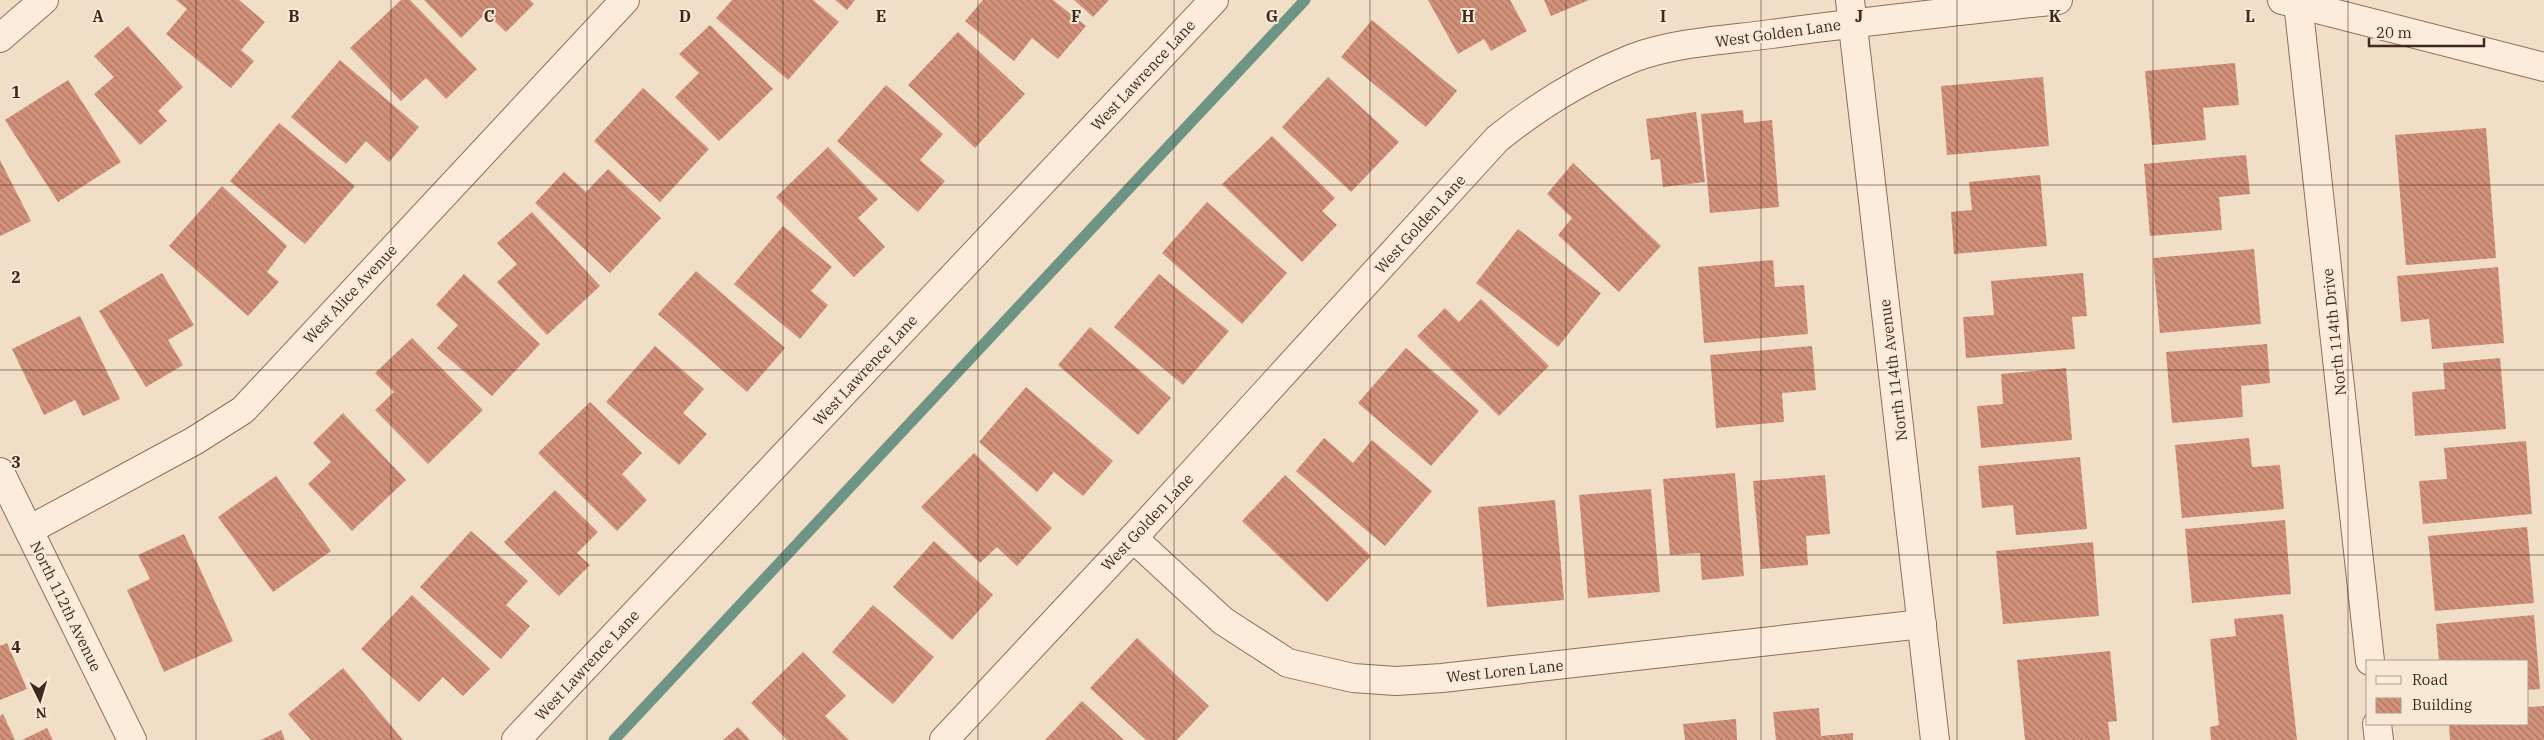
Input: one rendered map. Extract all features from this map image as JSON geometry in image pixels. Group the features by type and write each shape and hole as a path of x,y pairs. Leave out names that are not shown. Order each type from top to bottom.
{"street":[{"path":"0,38 44,0"},
{"name":"West Alice Avenue","path":"29,530 194,441 243,410 625,0"},
{"name":"West Lawrence Lane","path":"516,740 1214,0"},
{"name":"West Golden Lane","path":"944,740 1133,538 1497,139 1530,113 1566,89 1634,58 1852,11 2058,0"},
{"path":"2290,1 2544,67"},
{"name":"North 114th Drive","path":"2290,1 2370,660"},
{"name":"North 114th Avenue","path":"1852,11 1935,740"},
{"name":"North 112th Avenue","path":"0,472 132,740"},
{"name":"West Loren Lane","path":"1133,538 1223,620 1288,663 1353,678 1396,681 1442,678 1922,624"},
{"path":"2377,725 2379,740"}],"building":[{"path":"176,0 239,0 265,22 241,50 254,61 231,88 166,34 187,9"},
{"path":"401,0 410,0 477,69 446,99 426,78 401,101 350,48"},
{"path":"424,0 530,0 534,4 506,32 486,13 461,38"},
{"path":"732,0 813,0 839,22 788,80 716,18"},
{"path":"835,0 855,0 847,10"},
{"path":"983,0 1053,0 1086,26 1058,59 1032,38 1014,61 965,21"},
{"path":"1074,0 1109,0 1093,17"},
{"path":"1428,0 1510,0 1527,31 1491,51 1484,39 1458,54"},
{"path":"1544,0 1589,0 1551,16"},
{"path":"1372,20 1457,91 1426,127 1341,57"},
{"path":"710,25 773,89 719,141 675,97 699,73 679,54"},
{"path":"128,26 183,87 158,111 167,121 140,145 94,94 114,77 94,56"},
{"path":"958,32 1025,94 975,148 908,85"},
{"path":"340,60 419,127 389,162 366,141 346,164 291,117"},
{"path":"2235,63 2239,105 2203,108 2206,140 2152,145 2145,71"},
{"path":"1328,77 1399,142 1351,192 1282,127"},
{"path":"2043,77 2049,146 1947,155 1941,86"},
{"path":"68,80 121,162 58,202 5,120"},
{"path":"886,85 943,134 920,160 945,181 918,212 837,141"},
{"path":"643,88 709,149 660,202 594,141"},
{"path":"1743,110 1744,123 1772,120 1779,207 1710,213 1701,114"},
{"path":"1696,112 1705,182 1663,187 1660,159 1651,160 1646,119"},
{"path":"279,123 355,186 305,244 230,181"},
{"path":"2486,128 2496,258 2406,265 2395,135"},
{"path":"1272,136 1335,198 1322,211 1337,225 1302,262 1222,184"},
{"path":"828,147 878,199 858,218 885,247 854,277 776,197"},
{"path":"2246,155 2250,194 2219,197 2222,230 2150,236 2144,164"},
{"path":"0,160 31,221 0,236"},
{"path":"1573,163 1661,246 1619,292 1558,235 1572,218 1547,194"},
{"path":"608,169 661,218 610,273 535,203 564,172 586,192"},
{"path":"2040,175 2047,246 1954,254 1951,212 1972,210 1969,182"},
{"path":"222,186 287,246 267,272 279,282 248,316 169,246"},
{"path":"1207,202 1287,273 1242,324 1162,253"},
{"path":"532,212 600,286 547,335 497,282 517,264 497,243"},
{"path":"783,226 832,267 811,291 828,305 800,339 734,284"},
{"path":"1518,229 1601,293 1558,347 1476,283"},
{"path":"2254,249 2261,324 2160,333 2153,258"},
{"path":"1773,260 1775,287 1804,285 1808,334 1704,343 1698,267"},
{"path":"2498,267 2504,343 2432,349 2429,319 2401,322 2397,276"},
{"path":"696,271 785,348 747,392 658,314"},
{"path":"162,273 194,325 168,340 183,365 146,387 99,311"},
{"path":"2083,273 2087,316 2072,317 2075,349 1966,358 1963,317 1994,315 1991,281"},
{"path":"464,274 540,344 492,396 437,348 458,325 436,305"},
{"path":"1159,274 1229,331 1183,385 1114,327"},
{"path":"1481,299 1549,366 1499,416 1417,336 1445,308 1459,322"},
{"path":"80,316 120,399 83,416 75,400 44,415 12,349"},
{"path":"1090,327 1171,398 1138,435 1058,365"},
{"path":"412,338 483,410 428,464 375,410 394,392 375,373"},
{"path":"2267,344 2270,383 2241,386 2243,417 2172,423 2166,352"},
{"path":"655,346 704,389 683,413 707,434 679,465 606,402"},
{"path":"1812,346 1816,390 1782,393 1784,422 1716,428 1710,355"},
{"path":"1406,348 1479,411 1431,466 1358,403"},
{"path":"2500,358 2506,429 2415,436 2412,392 2445,389 2443,363"},
{"path":"2066,368 2072,440 1981,448 1977,406 2003,404 2001,374"},
{"path":"1026,387 1113,461 1083,496 1054,472 1037,492 979,442"},
{"path":"590,402 642,453 622,474 647,500 617,531 538,453"},
{"path":"343,413 406,480 352,531 308,484 331,462 313,443"},
{"path":"1324,438 1353,463 1372,440 1432,491 1385,546 1296,471"},
{"path":"2249,438 2252,467 2280,465 2284,509 2182,518 2175,445"},
{"path":"2526,441 2532,514 2423,524 2419,481 2447,479 2444,448"},
{"path":"974,453 1052,528 1017,566 997,547 980,563 921,507"},
{"path":"2080,457 2087,529 2016,535 2013,505 1982,508 1978,466"},
{"path":"1735,473 1744,576 1702,580 1700,553 1670,555 1663,479"},
{"path":"1285,475 1371,556 1327,602 1242,521"},
{"path":"1825,475 1830,534 1806,536 1808,565 1761,569 1753,481"},
{"path":"276,476 331,551 273,592 218,517"},
{"path":"1651,489 1660,592 1588,598 1579,495"},
{"path":"555,490 598,532 577,553 590,565 559,596 504,542"},
{"path":"1555,500 1564,600 1487,607 1478,507"},
{"path":"2285,520 2291,594 2192,603 2185,529"},
{"path":"2527,527 2534,603 2435,611 2428,536"},
{"path":"471,531 528,581 506,605 530,626 501,659 420,587"},
{"path":"184,534 233,641 164,672 127,590 150,579 138,555"},
{"path":"934,541 993,595 952,640 893,587"},
{"path":"2093,542 2099,616 2003,624 1996,551"},
{"path":"412,595 490,669 463,696 443,677 419,702 361,649"},
{"path":"873,605 934,657 893,704 832,652"},
{"path":"2283,614 2297,740 2211,740 2210,727 2219,725 2210,639 2236,636 2234,619"},
{"path":"2534,615 2540,689 2529,690 2529,660 2439,660 2436,624"},
{"path":"1137,638 1209,706 1177,740 1146,740 1090,688"},
{"path":"7,643 27,689 0,700 0,646"},
{"path":"2110,651 2117,721 2108,722 2110,740 2025,740 2017,660"},
{"path":"803,652 846,696 825,716 849,740 787,740 751,703"},
{"path":"343,668 403,740 311,740 288,714"},
{"path":"1082,701 1124,740 1045,740"},
{"path":"2544,706 2544,740 2450,740 2449,725 2529,725 2529,707"},
{"path":"1819,708 1821,736 1853,733 1853,740 1776,740 1773,712"},
{"path":"3,714 15,740 0,740 0,716"},
{"path":"1736,719 1737,740 1685,740 1683,724"},
{"path":"738,727 750,740 723,740"},
{"path":"47,728 53,740 22,740"},
{"path":"281,730 285,740 261,740"}],"waterway":[{"path":"614,740 1305,0"}]}
